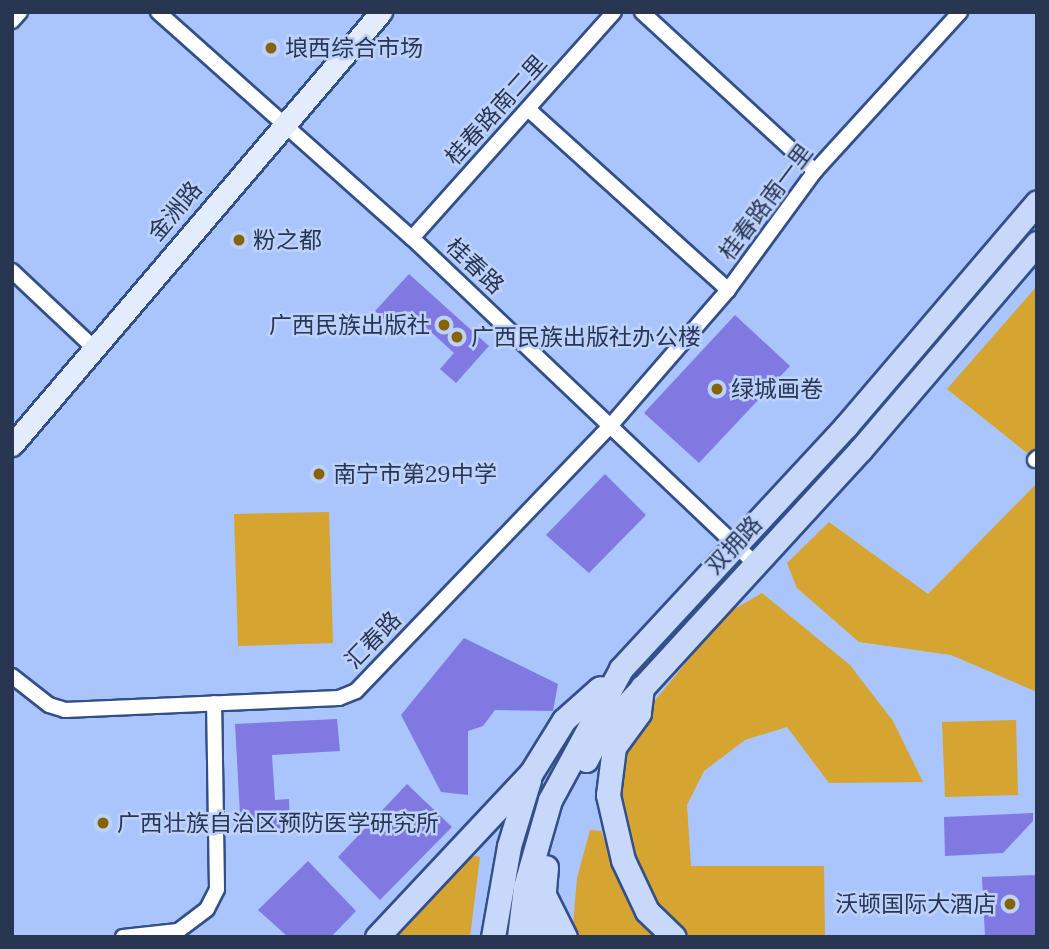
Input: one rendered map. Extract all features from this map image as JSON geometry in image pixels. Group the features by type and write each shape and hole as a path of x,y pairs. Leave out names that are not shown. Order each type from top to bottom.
{"main road":[{"name":"金洲路","path":"12,445 283,123 381,12"},
{"name":"双拥路","path":"519,937 525,887 550,800 621,669 846,426 1037,201"},
{"name":"双拥路","path":"540,937 540,888 569,794 598,736 753,562 862,449 1037,243"},
{"path":"377,937 531,774 564,720 621,669"},
{"path":"642,685 639,713 614,747 608,795 623,860 647,912 674,937"},
{"path":"493,937 509,846 531,774"},
{"path":"540,888 565,937"}],"street":[{"path":"12,21 20,12"},
{"name":"桂春路","path":"158,12 412,238 612,424 753,562"},
{"name":"桂春路南二里","path":"412,238 614,12"},
{"path":"642,12 815,171"},
{"name":"桂春路南一里","path":"612,424 727,290 815,171 960,12"},
{"path":"528,109 727,290"},
{"path":"12,271 94,349"},
{"name":"汇春路","path":"12,676 49,705 65,709 339,698 356,691 612,424"},
{"path":"123,937 178,931 207,909 217,889 214,703"}],"shaded area":[{"path":"1037,286 1037,461 947,389"},
{"path":"1037,483 1037,692 951,655 859,642 797,588 787,563 829,522 928,594"},
{"path":"329,512 333,643 238,646 234,514"},
{"path":"762,593 850,665 893,721 923,782 829,783 787,727 745,740 704,771 687,805 691,866 824,866 825,937 690,937 655,904 632,857 616,794 633,727 726,614"},
{"path":"1016,720 1018,795 945,797 942,722"},
{"path":"590,830 601,831 625,893 660,937 572,937 577,878"},
{"path":"469,855 480,857 470,937 398,937"}],"building":[{"name":"广西民族出版社办公楼","path":"409,274 489,346 456,383 440,369 454,353 408,311 394,327 375,311"},
{"name":"绿城画卷","path":"735,315 790,366 699,463 644,413"},
{"path":"605,474 646,515 589,573 546,535"},
{"path":"464,638 558,684 553,711 495,710 483,726 468,731 468,795 441,792 401,715"},
{"path":"337,719 340,751 272,755 275,800 289,799 290,831 241,833 235,724"},
{"path":"407,784 452,827 380,900 338,857"},
{"path":"1033,813 1033,821 1003,853 945,856 944,817"},
{"path":"308,861 356,911 331,937 288,937 258,910"},
{"name":"沃顿国际大酒店","path":"1037,875 1037,937 985,937 982,877"}],"place":[{"name":"埌西综合市场","path":"271,48"},
{"name":"粉之都","path":"239,240"},
{"name":"广西民族出版社","path":"444,325"},
{"name":"广西民族出版社办公楼","path":"457,337"},
{"name":"绿城画卷","path":"717,389"},
{"name":"南宁市第29中学","path":"319,474"},
{"name":"广西壮族自治区预防医学研究所","path":"103,823"},
{"name":"沃顿国际大酒店","path":"1010,904"}]}
